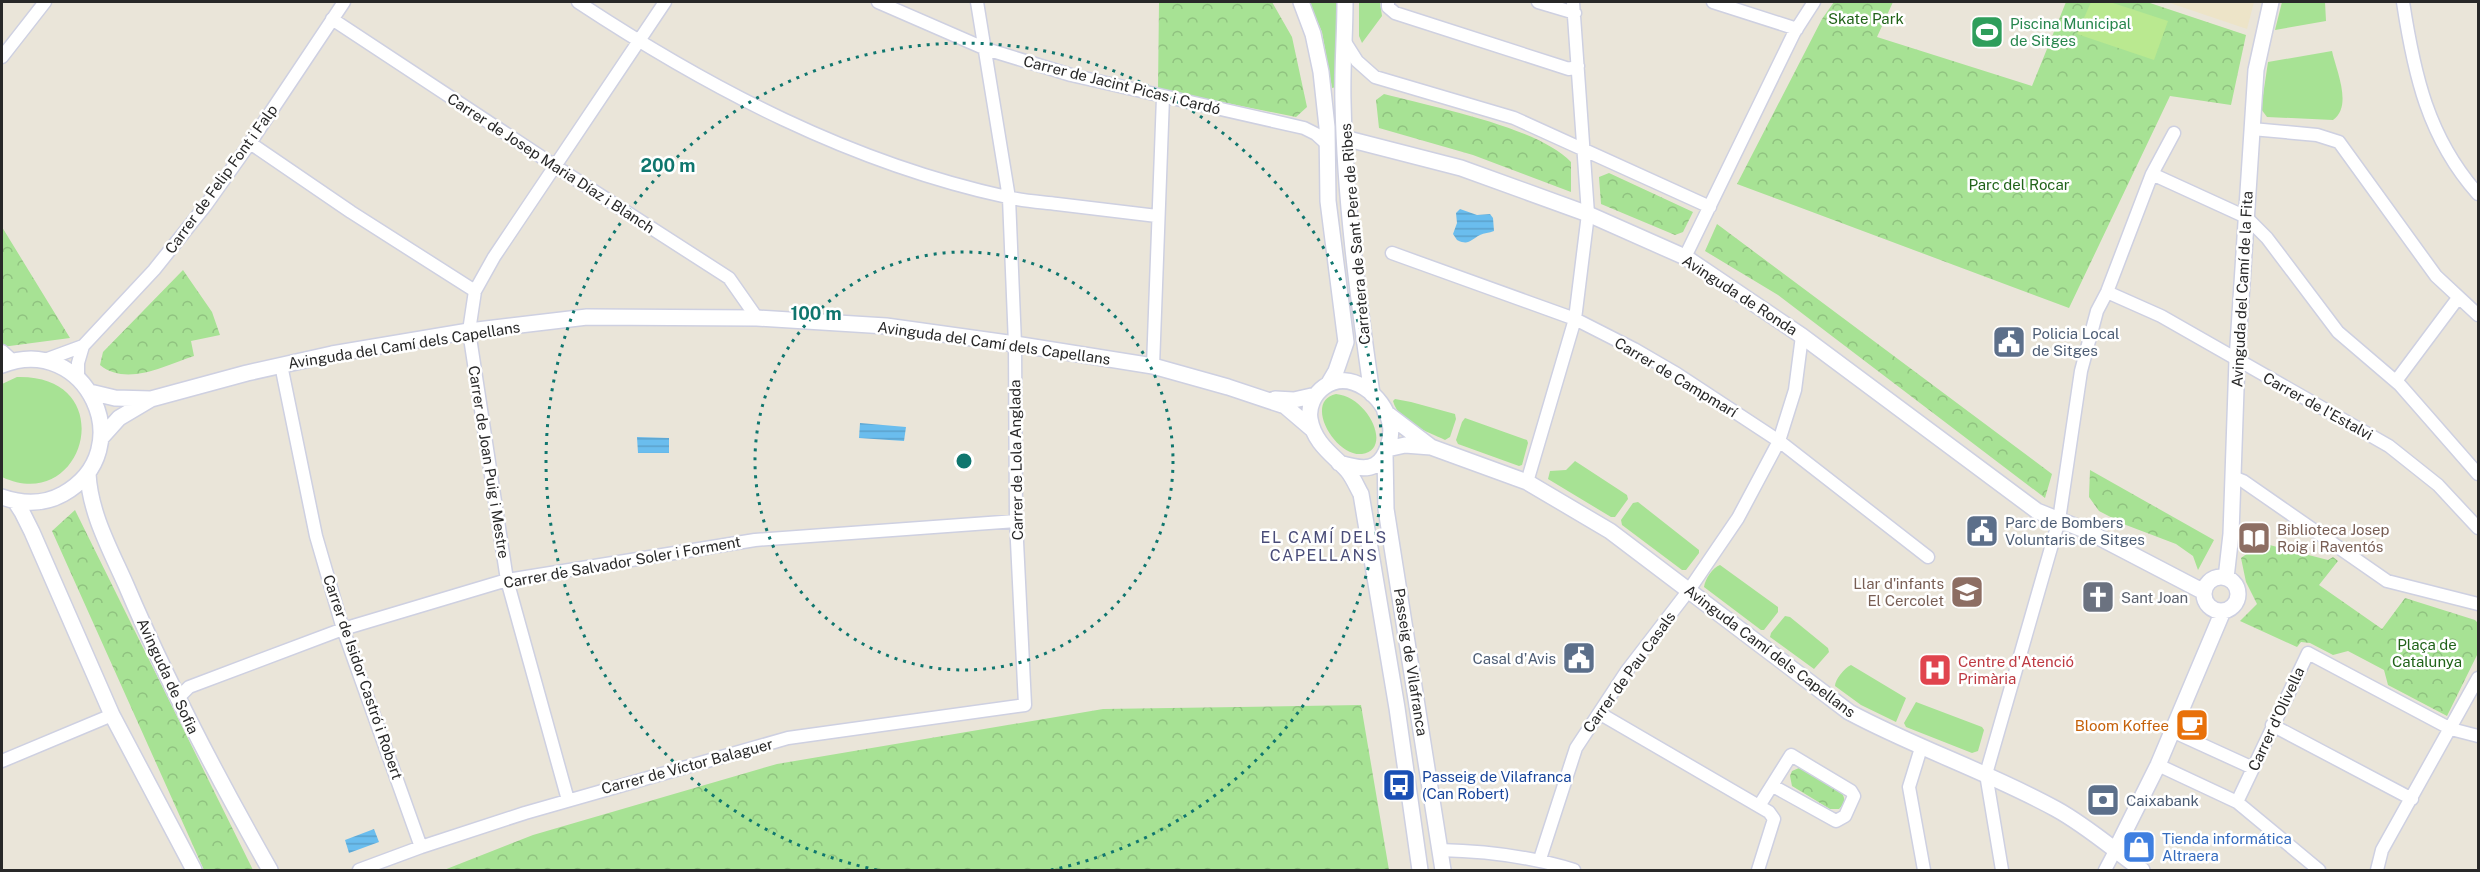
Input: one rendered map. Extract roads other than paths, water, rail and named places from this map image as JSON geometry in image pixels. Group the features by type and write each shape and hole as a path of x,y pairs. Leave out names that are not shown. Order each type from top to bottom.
{"street":[{"path":"2,57 45,2"},
{"name":"Carrer de Felip Font i Falp","path":"45,360 83,346 154,270 206,206 344,2"},
{"path":"578,2 638,42 747,104 827,140 906,171 1009,198 1157,216"},
{"path":"250,143 351,212 475,291 494,257 665,2"},
{"name":"Carrer de Jacint Picas i Cardó","path":"878,2 986,49 1071,75 1304,128 1316,134 1328,145"},
{"name":"Carrer de Lola Anglada","path":"977,2 1009,198 1015,344 1016,521 1025,705"},
{"name":"Carretera de Sant Pere de Ribes","path":"1296,2 1304,9 1318,56 1328,145 1328,201 1346,342 1329,384"},
{"name":"Carretera de Sant Pere de Ribes","path":"1345,2 1343,101 1346,178 1360,312 1372,394"},
{"path":"1388,2 1388,7 1395,13 1569,69 1578,66"},
{"path":"1527,482 1575,319 1588,214 1574,7 1538,2"},
{"path":"1713,2 1797,28"},
{"path":"1685,257 1797,28 1814,2"},
{"name":"Avinguda del Camí de la Fita","path":"2226,578 2233,477 2237,360 2256,70 2271,2"},
{"path":"2403,2 2420,91 2428,113 2437,134 2478,194"},
{"name":"Carrer de Josep Maria Díaz i Blanch","path":"332,19 729,278 757,318"},
{"path":"1345,42 1357,61 1375,77 1514,118 1710,207"},
{"path":"1153,366 1163,97"},
{"path":"1304,128 1312,127 1320,120 1325,110"},
{"path":"2252,129 2317,135 2339,142 2436,276 2478,315"},
{"path":"2002,870 1986,774 2059,520 2081,371 2097,311 2108,292 2152,174 2174,133"},
{"name":"Avinguda de Ronda","path":"1345,141 1352,140 1461,168 1588,214 1685,257 1802,336 2037,511 2087,531 2204,592"},
{"path":"2152,174 2246,217 2267,238 2338,332 2396,381 2478,474"},
{"name":"Carrer de Campmarí","path":"1392,253 1575,319 1677,374 1779,441 1928,556"},
{"name":"Carrer de Joan Puig i Mestre","path":"475,291 469,331 507,580 568,800"},
{"name":"Carrer de l'Estalvi","path":"2108,292 2160,316 2389,446 2438,485 2478,528"},
{"path":"2396,381 2458,298"},
{"name":"Avinguda del Camí dels Capellans","path":"101,438 119,418 151,399 281,365 469,331 587,317 757,318 886,326 1015,344 1153,366 1266,398 1292,411 1312,429"},
{"name":"Carrer de Pau Casals","path":"1540,859 1576,748 1626,672 1689,590 1738,518 1779,441 1795,390 1802,336"},
{"path":"78,378 78,363 83,346"},
{"path":"5,359 45,360 63,367 78,378 90,392 100,414 101,438 97,457 88,474 73,488 55,498 35,503 8,499"},
{"name":"Carrer de Isidor Castró i Robert","path":"281,365 316,536 343,629 421,847"},
{"path":"1350,381 1361,385 1372,394 1390,423 1390,436 1386,451 1375,465 1361,468 1339,463 1320,443 1312,429 1309,415 1311,404 1316,395 1329,384 1350,381"},
{"name":"Avinguda del Camí dels Capellans","path":"90,392 115,398 151,399"},
{"name":"Avinguda del Camí dels Capellans","path":"1266,398 1294,400 1316,395"},
{"name":"Avinguda Camí dels Capellans","path":"1385,412 1431,447"},
{"name":"Avinguda Camí dels Capellans","path":"1386,451 1404,445 1431,447 1527,482 1610,531 1849,712 1921,748 1986,774 2060,811 2142,870"},
{"name":"Passeig de Vilafranca","path":"1386,451 1386,509 1443,870"},
{"name":"Passeig de Vilafranca","path":"1339,463 1348,471 1361,494 1397,708 1420,870"},
{"name":"Avinguda de Sofia","path":"88,474 89,495 96,515 177,699 270,870"},
{"path":"2233,477 2243,481 2387,581 2478,604"},
{"path":"8,499 32,532 112,716 194,870"},
{"name":"Carrer de Salvador Soler i Forment","path":"177,699 189,687 343,629 507,580 755,540 1016,521"},
{"path":"2220,577 2226,578 2232,581 2238,593 2235,605 2223,611 2211,609 2204,592 2210,582 2220,577"},
{"path":"2105,870 2158,765 2223,611"},
{"name":"Carrer d'Olivella","path":"2237,802 2308,652 2451,729"},
{"path":"2378,870 2382,850 2478,678"},
{"name":"Carrer de Víctor Balaguer","path":"359,870 421,847 568,800 788,738 1025,705"},
{"path":"1599,713 1769,812 1774,819 1758,870"},
{"path":"2,761 112,716"},
{"path":"2272,725 2412,799"},
{"path":"2451,729 2478,736"},
{"path":"2172,731 2253,768"},
{"path":"1921,748 1909,787 1924,870"},
{"path":"1759,806 1791,755 1851,791 1854,796 1845,816 1836,821 1773,786"},
{"path":"2158,765 2237,802 2319,870"},
{"path":"1440,850 1493,852 1540,859 1574,870"}],"water":[{"path":"1460,209 1477,215 1490,214 1493,218 1494,231 1482,234 1469,242 1457,240 1453,234 1457,223 1456,213"},
{"path":"860,423 906,427 904,441 859,438"},
{"path":"637,437 669,438 669,453 638,453"},
{"path":"374,829 379,842 349,853 345,840"}],"place":[{"name":"Piscina Municipal de Sitges","path":"1987,32"},
{"name":"Policia Local de Sitges","path":"2009,342"},
{"name":"Parc de Bombers Voluntaris de Sitges","path":"1982,531"},
{"name":"Biblioteca Josep Roig i Raventós","path":"2254,538"},
{"name":"Llar d'infants El Cercolet","path":"1967,592"},
{"name":"Sant Joan","path":"2098,597"},
{"name":"Casal d'Avis","path":"1579,658"},
{"name":"Centre d'Atenció Primària","path":"1935,670"},
{"name":"Bloom Koffee","path":"2192,725"},
{"name":"Passeig de Vilafranca (Can Robert)","path":"1399,785"},
{"name":"Caixabank","path":"2103,800"},
{"name":"Tienda informática Altraera","path":"2139,847"}],"district":[{"name":"EL CAMÍ DELS CAPELLANS","path":"1324,546"}],"park label":[{"name":"Skate Park","path":"1866,18"},
{"name":"Parc del Rocar","path":"2019,184"},
{"name":"Plaça de Catalunya","path":"2427,652"}]}
